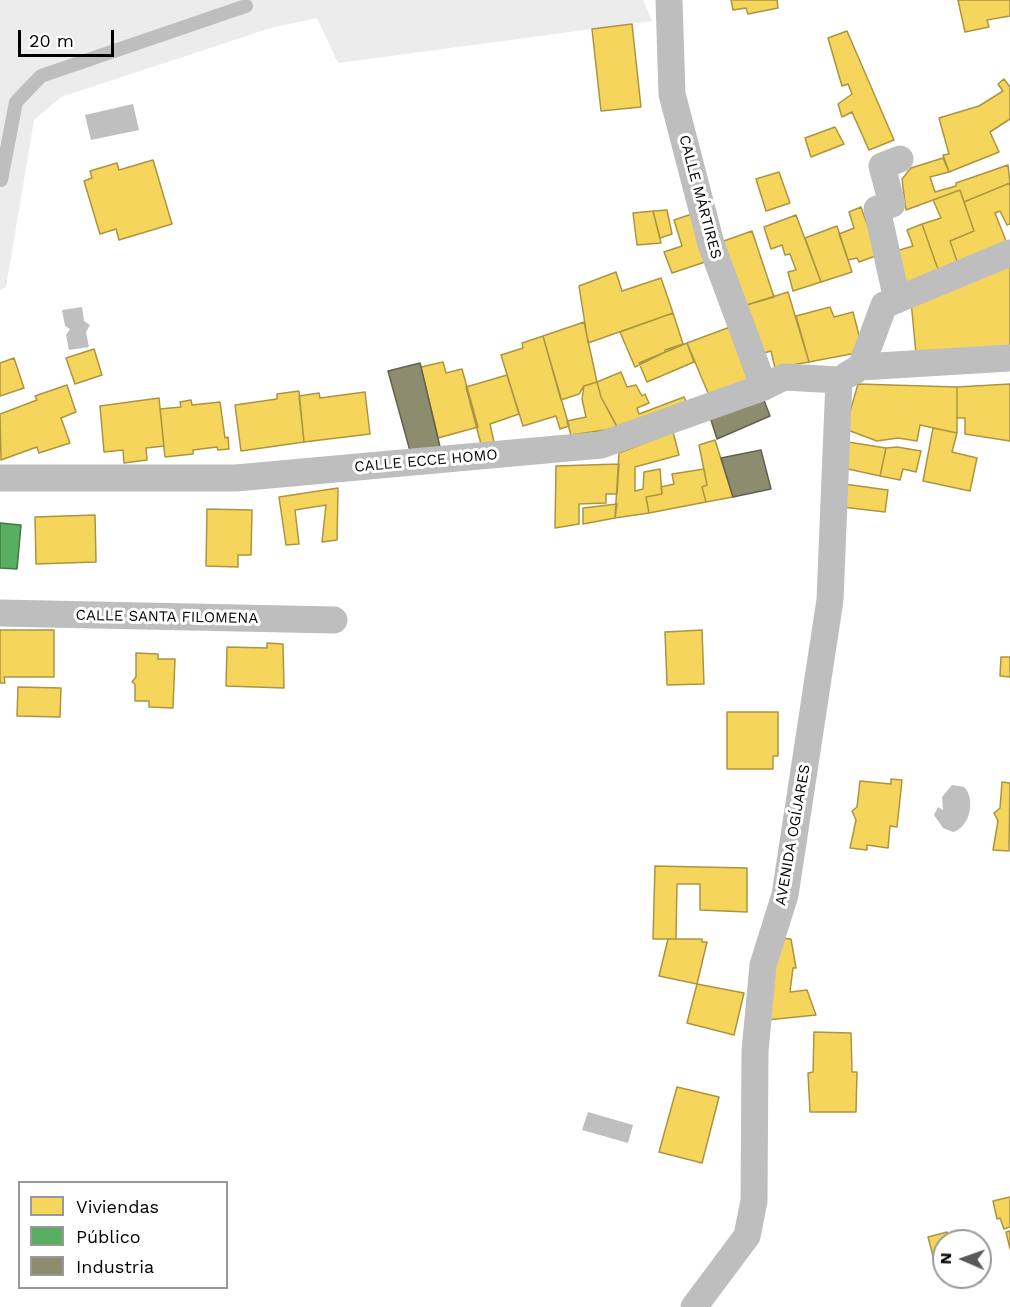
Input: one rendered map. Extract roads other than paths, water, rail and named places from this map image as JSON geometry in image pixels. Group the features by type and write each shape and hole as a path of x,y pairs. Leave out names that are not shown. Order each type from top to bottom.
{"street":[{"name":"CALLE MÁRTIRES","path":"669,0 672,94 711,244 764,387"},
{"path":"900,159 882,166 892,204 877,209 897,300 1010,253"},
{"name":"AVENIDA OGÍJARES","path":"694,1307 747,1236 754,1201 755,1051 763,965 785,894 830,600 850,373 884,305 897,300"},
{"name":"CALLE ECCE HOMO","path":"0,478 236,478 601,445 764,387 784,376 850,373 1010,358"},
{"name":"CALLE SANTA FILOMENA","path":"0,613 334,620"}],"lane":[{"path":"0,182 16,102 41,76 246,6"}]}
